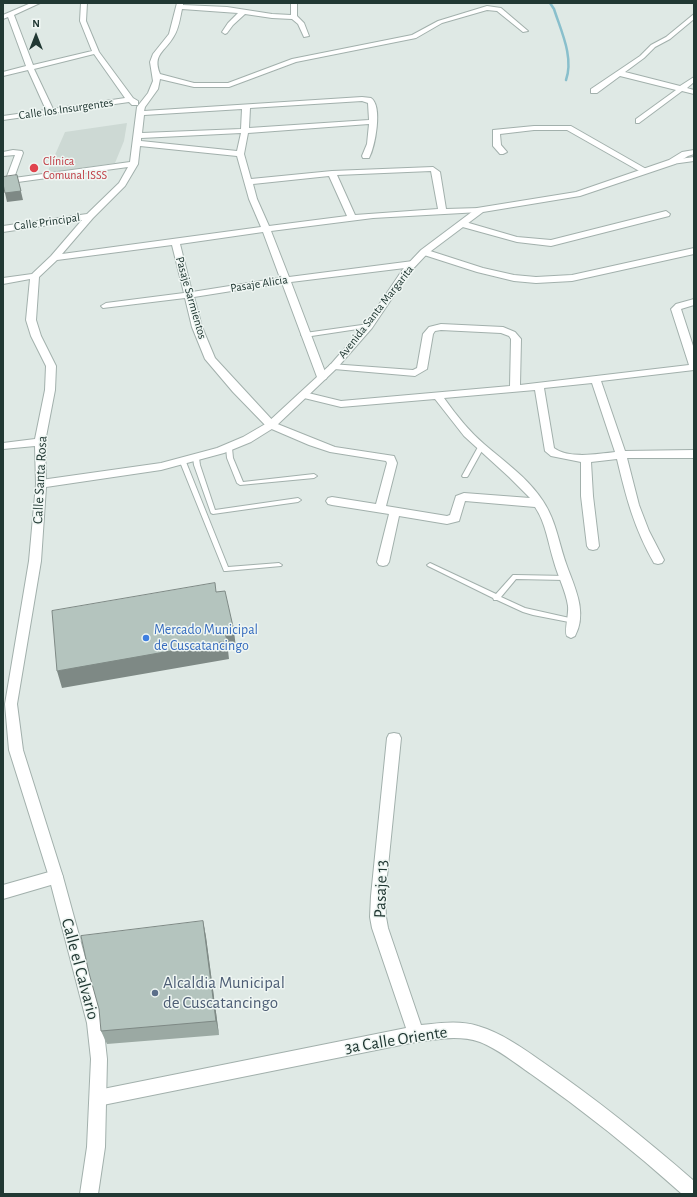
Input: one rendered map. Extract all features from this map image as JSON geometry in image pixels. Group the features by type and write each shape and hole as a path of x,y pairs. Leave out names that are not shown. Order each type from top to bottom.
{"street":[{"path":"37,3 7,15 51,112"},
{"path":"84,3 83,21 96,52 130,100 141,110 246,107 362,99 370,100 372,103 371,144 366,156"},
{"path":"294,3 294,16"},
{"path":"306,36 301,23 294,16 179,5 172,34 153,62 154,70 158,76 194,85 229,84 294,60 414,37 440,22 487,8 499,9 524,31"},
{"path":"225,32 230,24 243,12"},
{"path":"594,91 642,57 653,46 668,38 694,16"},
{"path":"3,74 96,52"},
{"path":"619,73 694,92"},
{"path":"3,281 35,276 54,258 90,216 122,184 134,164 141,110 157,82 158,76"},
{"path":"638,121 694,79"},
{"name":"Calle los Insurgentes","path":"3,118 130,100"},
{"path":"246,107 245,131 240,154 253,199 266,228 305,336 322,377"},
{"path":"137,139 372,122"},
{"path":"503,152 497,146 496,132 534,128 568,128 644,170"},
{"path":"137,139 240,154"},
{"path":"3,154 12,152 19,153 6,181"},
{"name":"Avenida Santa Margarita","path":"41,484 183,462 229,448 260,433 271,425 334,366 369,326 406,271 424,252 480,210 577,194 644,170 672,162 685,154 693,158"},
{"path":"6,181 134,164"},
{"path":"248,182 332,173 433,169 436,172 442,210"},
{"path":"332,173 352,218"},
{"path":"54,258 266,228 352,218 442,210 480,210"},
{"path":"462,224 516,240 533,243 551,242 666,214"},
{"name":"Calle Principal","path":"3,228 90,216"},
{"name":"Pasaje Sarmientos","path":"175,242 197,327 210,359 237,390 271,425"},
{"path":"424,252 480,270 514,278 536,280 572,278 694,251"},
{"name":"Pasaje Alicia","path":"106,306 284,280 413,264"},
{"name":"Calle Santa Rosa","path":"16,750 11,704 35,561 41,484 40,442 50,390 51,366 36,336 31,320 35,276"},
{"path":"694,302 679,306 676,309 691,339 694,364"},
{"path":"305,336 369,326"},
{"path":"334,366 415,373 422,369 428,334 432,329 441,327 502,330 512,334 516,339 515,388"},
{"path":"304,395 341,404 539,386 694,367"},
{"path":"596,380 621,455 633,505 643,531 658,560"},
{"path":"539,386 550,452 586,459 621,455 694,454"},
{"path":"438,396 459,425 509,470 539,503 548,521 574,601 575,621 571,633"},
{"path":"271,425 313,443 334,450 390,458 392,463 380,509"},
{"path":"3,446 40,442"},
{"path":"586,459 587,496 593,546"},
{"path":"332,501 450,520 456,517 460,499 464,497 539,503"},
{"path":"383,562 395,512"},
{"name":"Pasaje 13","path":"394,738 378,896 378,917 380,928 416,1034"},
{"name":"Calle el Calvario","path":"16,750 56,877 95,1023 99,1059 98,1098 96,1147 90,1194"},
{"path":"3,892 56,877"},
{"name":"3a Calle Oriente","path":"98,1098 416,1034 451,1030 471,1033 490,1039 579,1098 649,1154 694,1193"}],"lane":[{"path":"465,476 481,446"},
{"path":"229,448 230,458 242,484 314,476"},
{"path":"196,458 213,512 298,500"},
{"path":"183,462 226,569 279,565"},
{"path":"430,565 496,598 533,613 575,621"},
{"path":"496,598 515,577 566,578"}],"shaded area":[{"path":"127,123 124,141 115,163 47,173 65,132"}],"building":[{"path":"17,175 21,191 5,193 3,177"},
{"name":"Mercado Municipal de Cuscatancingo","path":"215,583 216,592 225,591 234,631 225,632 227,641 57,671 52,611"},
{"name":"Alcaldia Municipal de Cuscatancingo","path":"203,921 216,1021 101,1031 99,1009 81,936"}],"waterway":[{"path":"550,3 554,9 568,53 568,71 566,80"}],"place":[{"name":"Clínica Comunal ISSS","path":"34,168"},
{"name":"Mercado Municipal de Cuscatancingo","path":"146,638"},
{"name":"Alcaldia Municipal de Cuscatancingo","path":"155,993"}]}
